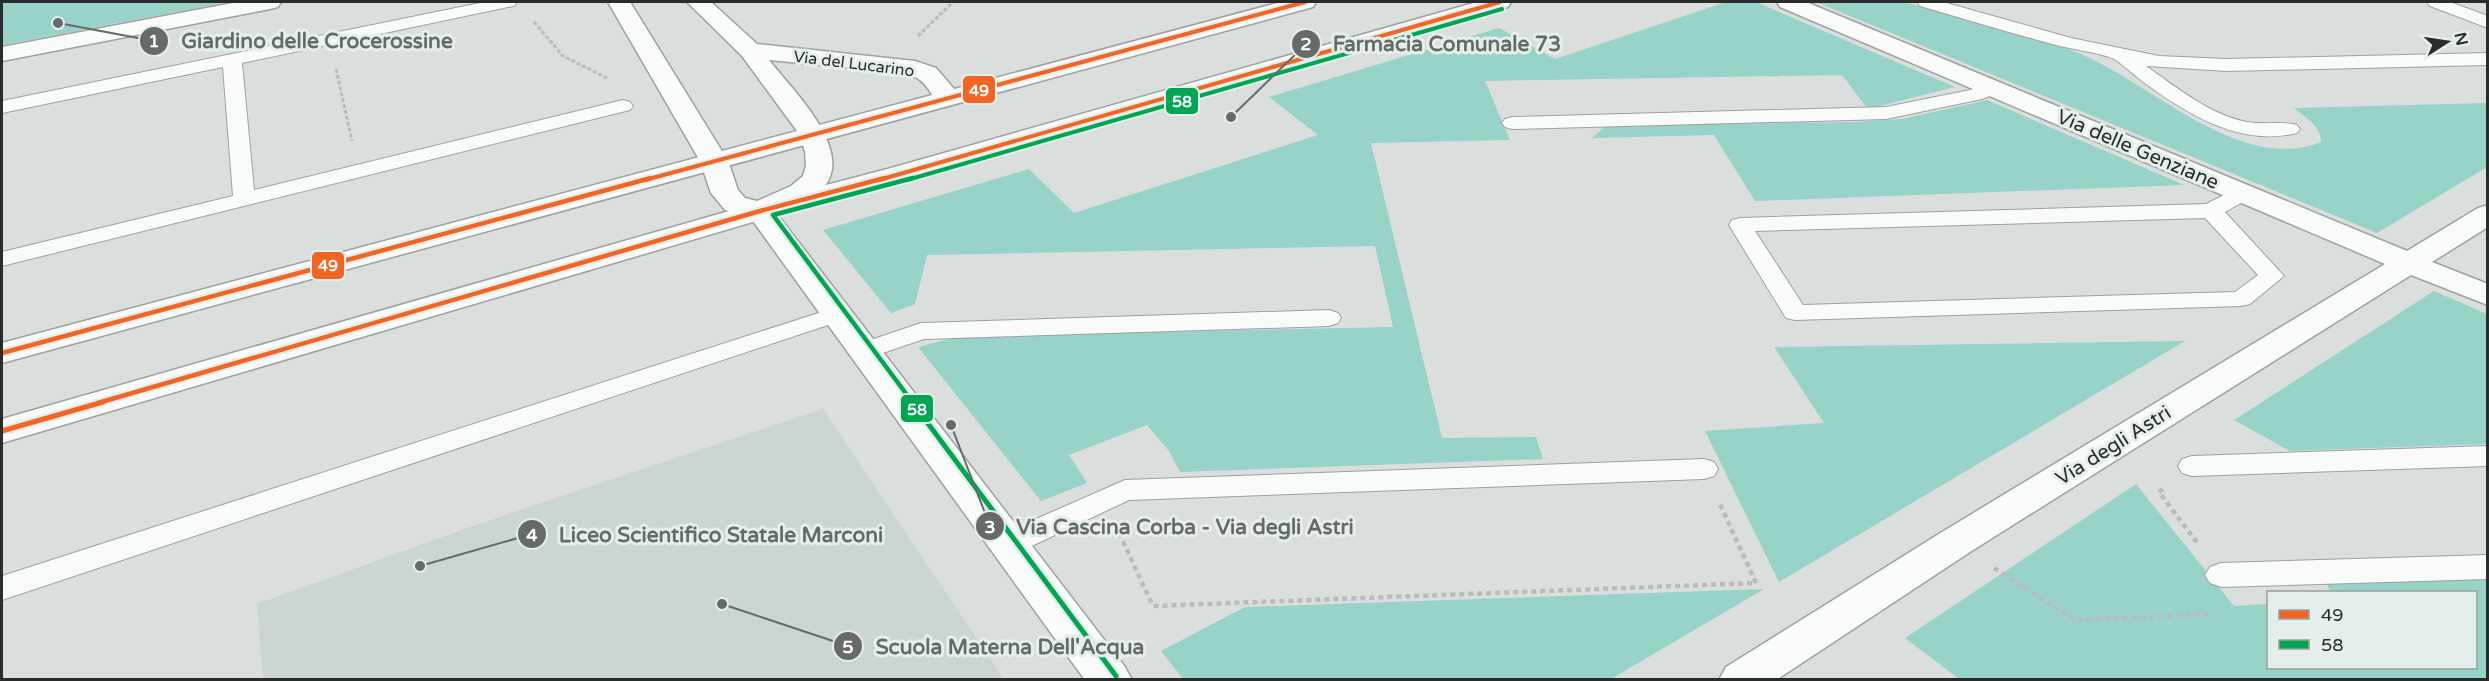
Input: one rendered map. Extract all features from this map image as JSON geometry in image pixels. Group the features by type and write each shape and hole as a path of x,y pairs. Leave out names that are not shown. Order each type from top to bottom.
{"street":[{"path":"2,54 270,2"},
{"path":"618,2 714,161 725,193 735,204 760,211 1110,680"},
{"name":"Via del Lucarino","path":"698,2 750,51 813,134"},
{"path":"2,353 1305,2"},
{"path":"2,431 760,211 901,174 1500,2"},
{"name":"Via delle Genziane","path":"1788,2 2487,296"},
{"name":"Via del Lucarino","path":"750,51 906,66 927,73 948,97"},
{"path":"760,211 808,187 819,176 821,163 813,134"},
{"name":"Via degli Astri","path":"1741,680 1966,535 2409,263 2482,223"}],"lane":[{"path":"2,107 508,2"},
{"path":"1926,2 2051,38 2119,55 2169,63 2213,62 2227,65 2487,59"},
{"path":"2436,2 2487,23"},
{"path":"2119,55 2176,96 2226,122 2257,130 2290,129"},
{"path":"232,59 244,199"},
{"path":"1512,123 1886,113 1975,95 1993,88"},
{"path":"2,259 623,106"},
{"path":"2211,211 2272,276 2241,299 1795,313 1740,225 2211,211 2242,193"},
{"path":"2,588 837,314"},
{"path":"865,351 921,330 1329,318"},
{"path":"2192,466 2487,456"},
{"path":"1008,544 1125,490 1704,469"},
{"path":"2221,574 2487,567"}],"path":[{"path":"914,40 953,2"},
{"path":"532,19 550,44 566,59 604,75 623,106"},
{"path":"330,39 359,171"},
{"path":"2192,466 2159,492 2221,574"},
{"path":"1104,500 1153,606 1756,583 1704,469"},
{"path":"1990,565 2075,620 2223,613"}],"shaded area":[{"path":"823,409 1004,679 263,679 257,604 467,528"}],"green space":[{"path":"1888,1 1905,3 2068,49 2097,62 2191,118 2223,134 2256,145 2289,149 2321,142 2316,127 2294,108 2487,103 2487,167 2377,233 1816,2"},
{"path":"2,2 229,2 2,45"},
{"path":"1726,2 1756,2 1955,87 1868,109 1842,75 1485,81 1510,140 1371,143 1442,438 1536,437 1543,459 1180,472 1169,451 1147,425 1069,455 1087,483 1041,501 918,347 961,336 1393,327 1375,246 927,255 915,304 891,313 823,230 1029,169 1074,213 1318,135 1269,97 1499,28 1555,59"},
{"path":"1987,100 2184,185 1755,201 1714,135 1592,138 1607,125 1855,122 1902,119"},
{"path":"2434,291 2487,314 2487,444 2290,451 2234,420"},
{"path":"2185,341 1779,582 1705,431 1824,423 1774,347"},
{"path":"2136,484 2234,606 2267,604 2267,669 2477,669 2477,591 2330,591 2326,583 2487,578 2487,679 1959,679 1905,638"},
{"path":"1764,589 1611,679 1183,679 1161,651 1245,607"}],"transit line":[{"name":"49","path":"2,353 1305,2"},
{"name":"49","path":"2,431 760,211 901,174 1500,2"},
{"name":"58","path":"1116,676 773,215 903,181 1502,9"}],"place":[{"name":"Giardino delle Crocerossine","path":"58,23"},
{"name":"Farmacia Comunale 73","path":"1231,117"},
{"name":"Via Cascina Corba - Via degli Astri","path":"951,425"},
{"name":"Liceo Scientifico Statale Marconi","path":"420,566"},
{"name":"Scuola Materna Dell'Acqua","path":"722,604"}]}
